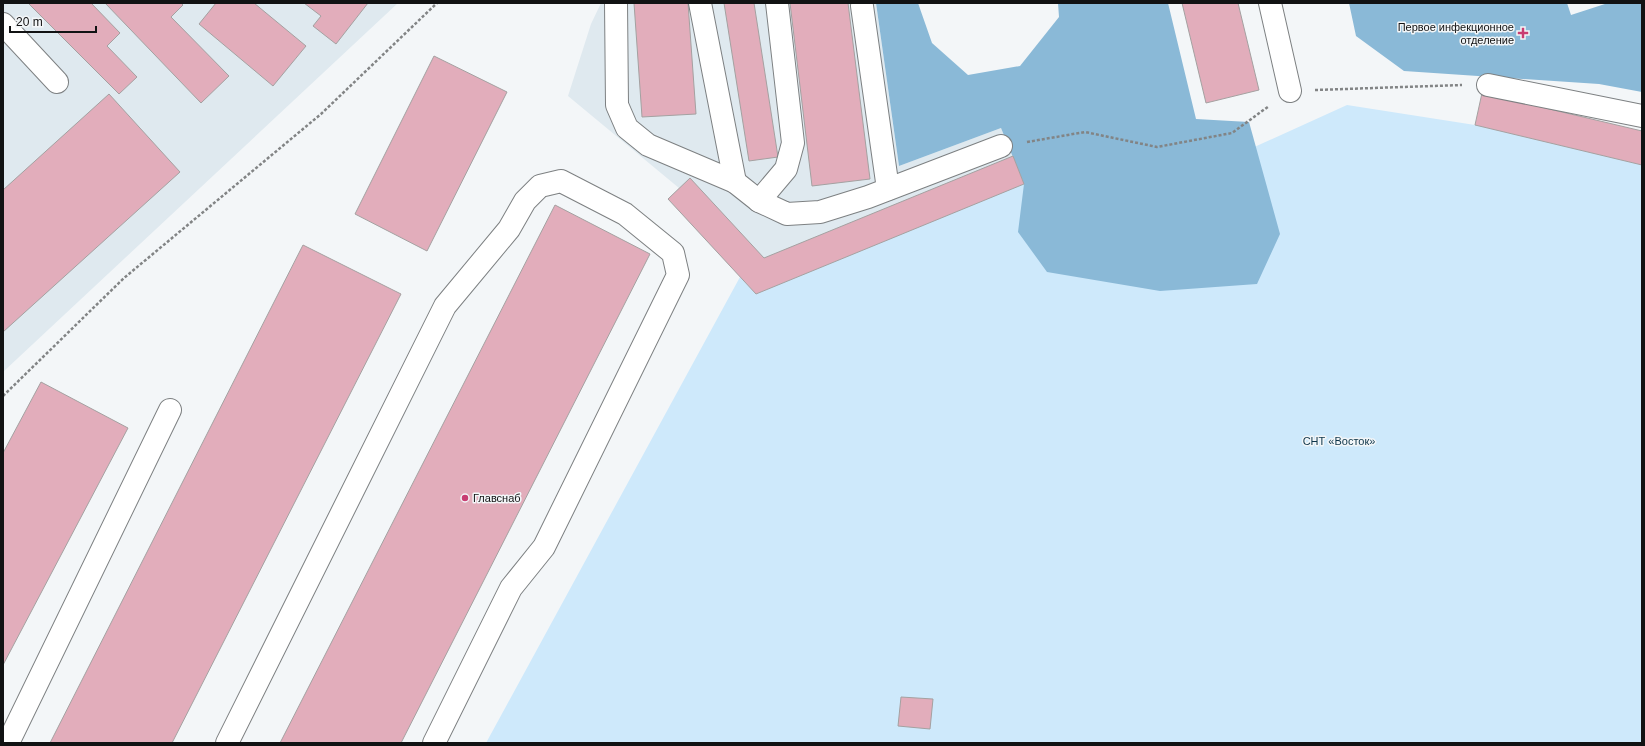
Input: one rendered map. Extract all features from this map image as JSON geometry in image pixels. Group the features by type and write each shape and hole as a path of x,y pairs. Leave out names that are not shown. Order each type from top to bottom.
{"street":[{"path":"616,3 617,105 627,128 648,145 735,182 758,201 787,214 820,212 888,189 1001,146"},
{"path":"700,3 735,182"},
{"path":"758,201 786,169 793,143 777,3"},
{"path":"1270,3 1290,91"},
{"path":"862,6 888,189"},
{"path":"3,24 57,82"},
{"path":"1488,85 1642,116"},
{"path":"227,743 445,306 509,229 525,201 540,186 562,181 625,214 672,253 678,275 544,547 512,588 434,743"},
{"path":"8,743 170,410"}],"path":[{"path":"3,396 124,278 321,114 437,3"},
{"path":"1001,146 1085,132 1157,147 1232,133 1290,91 1488,85"}],"shaded area":[{"path":"3,3 398,3 3,372"},
{"path":"601,3 876,3 899,166 1001,128 1024,184 756,294 668,199 679,188 568,96 591,24"},
{"path":"876,3 918,3 932,43 968,75 1020,66 1059,17 1058,3 1168,3 1196,119 1249,122 1280,234 1257,284 1160,291 1047,272 1018,232 1024,184 1001,128 899,166"},
{"name":"Первое инфекционное отделение","path":"1349,3 1567,3 1571,15 1608,3 1642,3 1642,92 1599,84 1404,71 1356,36"}],"green space":[{"name":"СНТ «Восток»","path":"1347,105 1475,125 1642,165 1642,743 486,743 740,277 756,294 1024,184 1197,173"}],"building":[{"path":"28,3 91,3 120,33 107,46 137,77 119,94"},
{"path":"105,3 181,3 183,5 171,17 229,76 201,103"},
{"path":"216,3 254,3 306,46 273,86 199,24"},
{"path":"304,3 368,3 336,44 313,26 321,16"},
{"path":"634,3 688,3 696,114 642,117"},
{"path":"724,3 754,3 778,157 749,161"},
{"path":"790,3 848,3 870,179 812,186"},
{"path":"1182,3 1238,3 1259,90 1206,103"},
{"path":"434,56 507,92 427,251 355,214"},
{"path":"1482,93 1642,131 1642,165 1475,125"},
{"path":"109,94 180,172 3,332 3,190"},
{"path":"1013,156 1024,184 756,294 668,199 690,178 764,258"},
{"name":"Главснаб","path":"555,205 650,254 401,743 280,743"},
{"path":"303,245 401,294 172,743 50,743"},
{"path":"41,382 128,428 3,665 3,453"},
{"path":"901,697 933,699 930,729 898,726"}],"place":[{"name":"Первое инфекционное отделение","path":"1523,33"},
{"name":"Главснаб","path":"465,498"}]}
